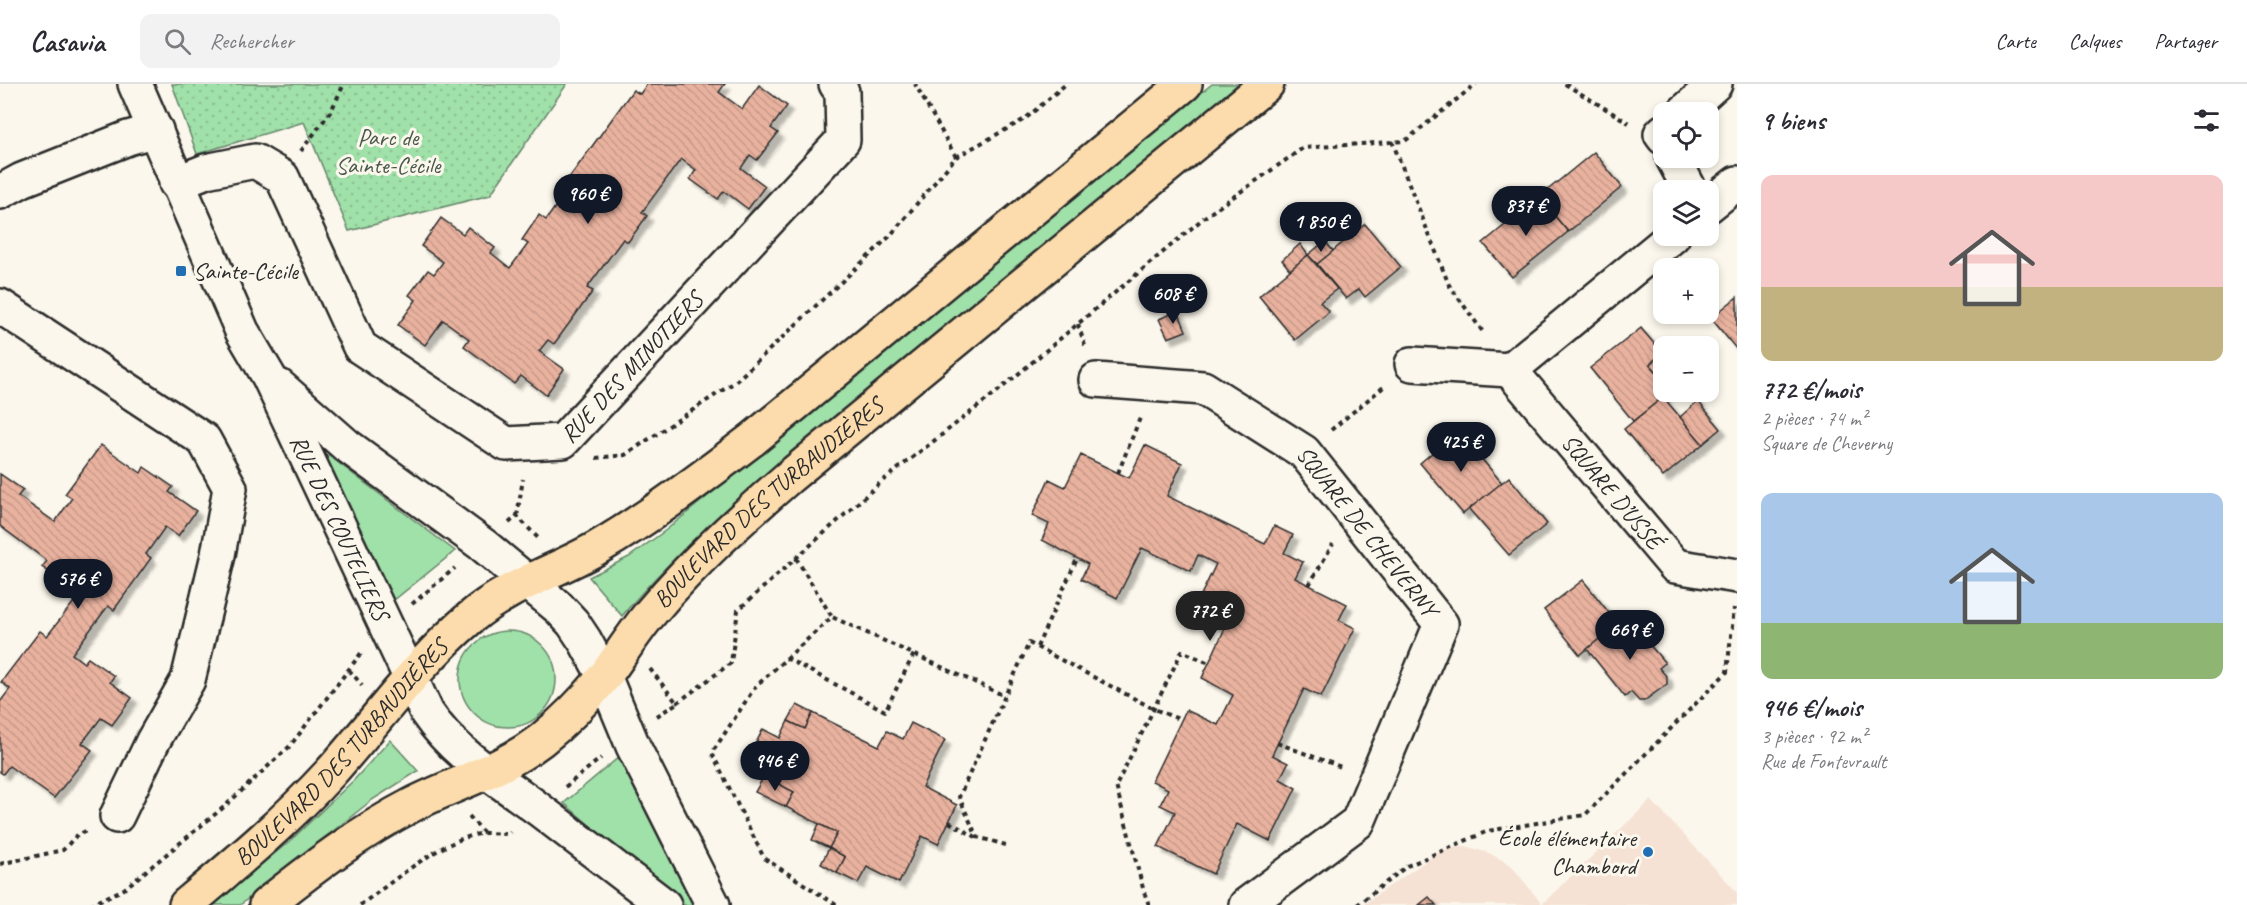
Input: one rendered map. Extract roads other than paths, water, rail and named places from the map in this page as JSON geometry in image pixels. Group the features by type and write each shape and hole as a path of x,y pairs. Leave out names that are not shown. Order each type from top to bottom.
{"main road":[{"name":"BOULEVARD DES TURBAUDIÈRES","path":"186,905 248,854 293,812 330,773 410,680 469,619 486,605 597,548 679,495 753,439 1185,84"},
{"name":"BOULEVARD DES TURBAUDIÈRES","path":"266,905 372,828 414,804 487,773 519,755 561,723 604,676 653,610 717,540 798,469 1267,84"}],"street":[{"name":"RUE DES COUTELIERS","path":"135,84 242,331 269,377 410,680"},
{"name":"RUE DES MINOTIERS","path":"176,183 206,171 255,161 282,177 360,347 506,444 563,441 843,140 842,92 836,84"},
{"path":"1699,102 1715,84"},
{"path":"0,192 22,180 128,138 156,130"},
{"path":"1719,197 1737,183"},
{"path":"1412,364 1510,370 1661,246"},
{"path":"0,306 204,440 230,488 218,555 188,680 153,741 117,816"},
{"name":"SQUARE D’USSÉ","path":"1510,370 1675,566 1736,591"},
{"name":"RUE DES COUTELIERS","path":"269,377 346,445 483,545 528,582"},
{"name":"SQUARE DE CHEVERNY","path":"1096,380 1203,388 1304,452 1441,624 1359,822 1246,905"},
{"path":"528,582 573,623 585,640 604,676 633,746 713,905"},
{"path":"410,680 427,713 452,745 664,905"}],"place":[{"name":"Sainte-Cécile","path":"181,271"},
{"name":"École élémentaire Chambord","path":"1648,852"}],"park label":[{"name":"Parc de Sainte-Cécile","path":"388,151"}]}
